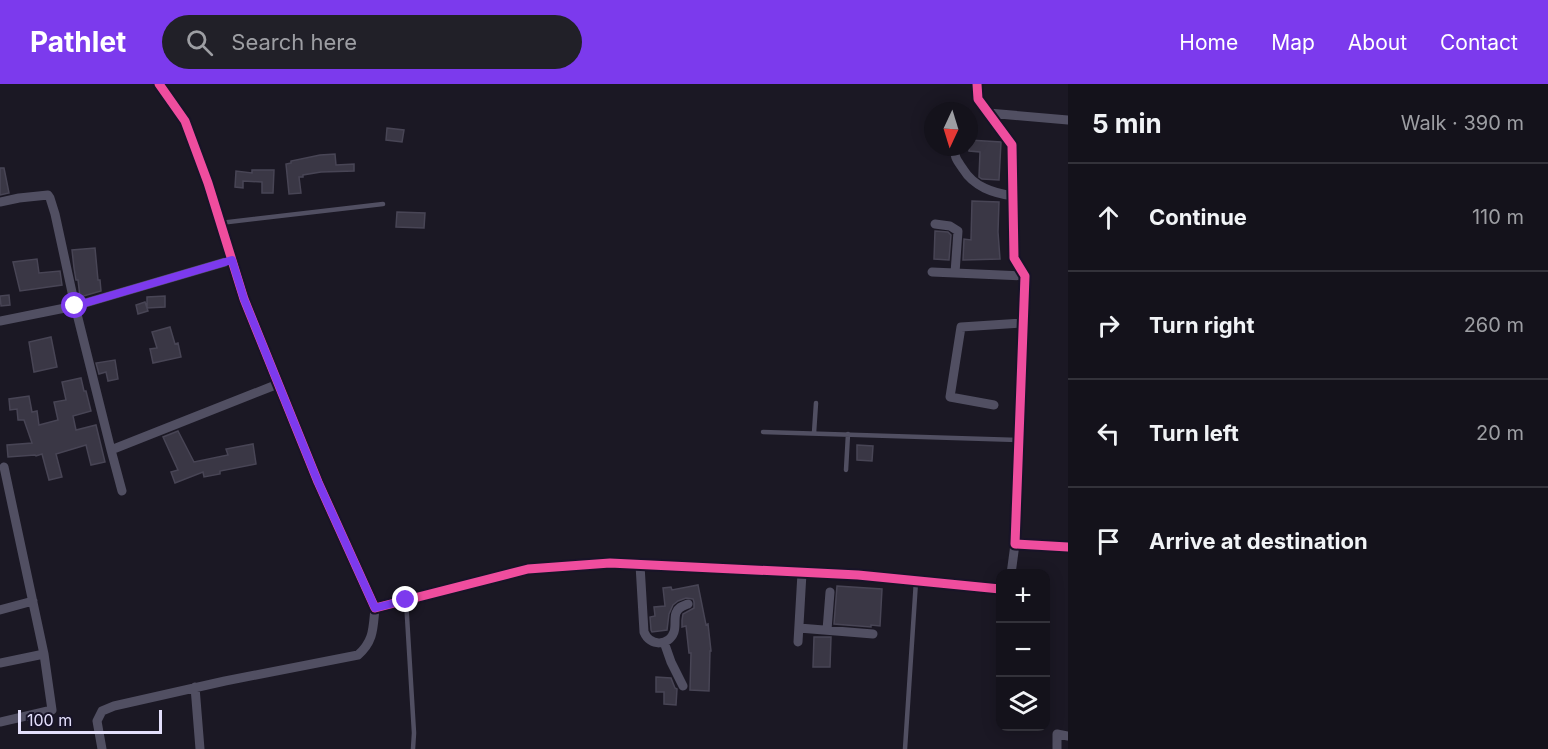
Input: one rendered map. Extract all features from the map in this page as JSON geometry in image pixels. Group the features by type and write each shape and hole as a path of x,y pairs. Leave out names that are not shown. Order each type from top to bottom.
{"street":[{"path":"102,749 97,721 102,711 114,706 195,687 358,655 367,647 372,633 375,608 318,482 244,299 208,183 185,121 159,84"},
{"path":"977,84 978,99 1012,145 1014,258 1025,276 1015,544 1012,569"},
{"path":"988,113 1068,120"},
{"path":"954,156 969,180 996,193 1013,196"},
{"path":"0,202 48,195 50,198 122,491"},
{"path":"935,224 950,226 958,231 955,273"},
{"path":"0,321 75,306 232,260"},
{"path":"932,272 1025,276"},
{"path":"994,405 950,397 961,327 1023,322"},
{"path":"111,450 278,384"},
{"path":"0,722 52,710 44,654 4,467"},
{"path":"1015,544 1068,547"},
{"path":"375,608 528,569 610,563 858,576 996,589"},
{"path":"640,565 644,632 650,642 664,642 671,637 674,632 676,612 688,604"},
{"path":"798,642 802,573"},
{"path":"827,630 830,592"},
{"path":"0,610 33,601"},
{"path":"800,628 873,634"},
{"path":"664,642 671,663 683,686"},
{"path":"0,663 44,654"},
{"path":"195,687 200,749"},
{"path":"1057,749 1057,734 1068,735"}],"lane":[{"path":"220,224 383,204"},
{"path":"814,434 816,403"},
{"path":"763,432 1019,440"},
{"path":"846,470 848,434"},
{"path":"905,749 915,581"},
{"path":"406,600 413,749"}],"building":[{"path":"387,128 404,130 402,142 386,140"},
{"path":"978,141 1001,142 999,180 979,177 980,152 978,152"},
{"path":"335,154 336,165 354,164 354,171 303,175 299,177 301,193 289,194 286,164 320,155"},
{"path":"0,168 4,168 9,193 0,195"},
{"path":"252,170 274,170 273,193 262,193 262,182 243,181 243,188 235,187 236,171 252,173"},
{"path":"972,201 999,202 1000,259 963,260 964,239 971,240"},
{"path":"397,212 425,213 424,228 396,227"},
{"path":"935,231 948,232 951,235 949,260 934,259"},
{"path":"95,248 101,291 80,297 72,250"},
{"path":"37,259 39,273 60,271 62,285 20,291 13,262"},
{"path":"9,295 10,305 1,306 0,296"},
{"path":"165,296 165,307 147,308 147,297"},
{"path":"145,302 148,311 138,314 136,305"},
{"path":"170,327 175,344 178,343 181,357 153,363 150,349 157,348 152,332"},
{"path":"51,337 57,367 34,372 29,342"},
{"path":"115,360 118,379 108,381 106,372 99,374 96,363"},
{"path":"81,378 91,411 73,416 76,430 96,425 105,462 91,465 86,445 56,454 62,477 49,480 42,454 8,457 7,445 32,443 24,420 18,420 17,409 10,410 9,399 29,396 32,412 37,411 39,425 58,420 54,402 66,400 62,382"},
{"path":"178,431 194,462 228,455 226,449 253,444 256,464 220,471 220,474 204,477 203,472 175,483 171,472 178,470 163,437"},
{"path":"857,445 873,446 872,461 857,460"},
{"path":"698,585 706,625 708,624 711,651 709,691 690,690 691,653 689,653 686,626 682,627 682,620 683,614 694,608 693,599 686,598 673,605 667,630 652,632 651,630 650,617 655,616 654,607 665,606 663,588 671,587 672,590"},
{"path":"837,586 882,589 880,626 834,624"},
{"path":"814,637 831,637 830,667 813,667"},
{"path":"656,677 671,678 677,689 676,705 664,704 664,692 656,692"}],"cycle path":[{"path":"159,84 185,121 208,183 244,299 318,482 375,608 528,569 610,563 858,575 996,589"},
{"path":"977,84 978,99 1012,145 1014,258 1025,276 1015,544 1068,547"}],"route":[{"path":"75,306 232,260 244,299 318,482 375,608 406,600"}]}
